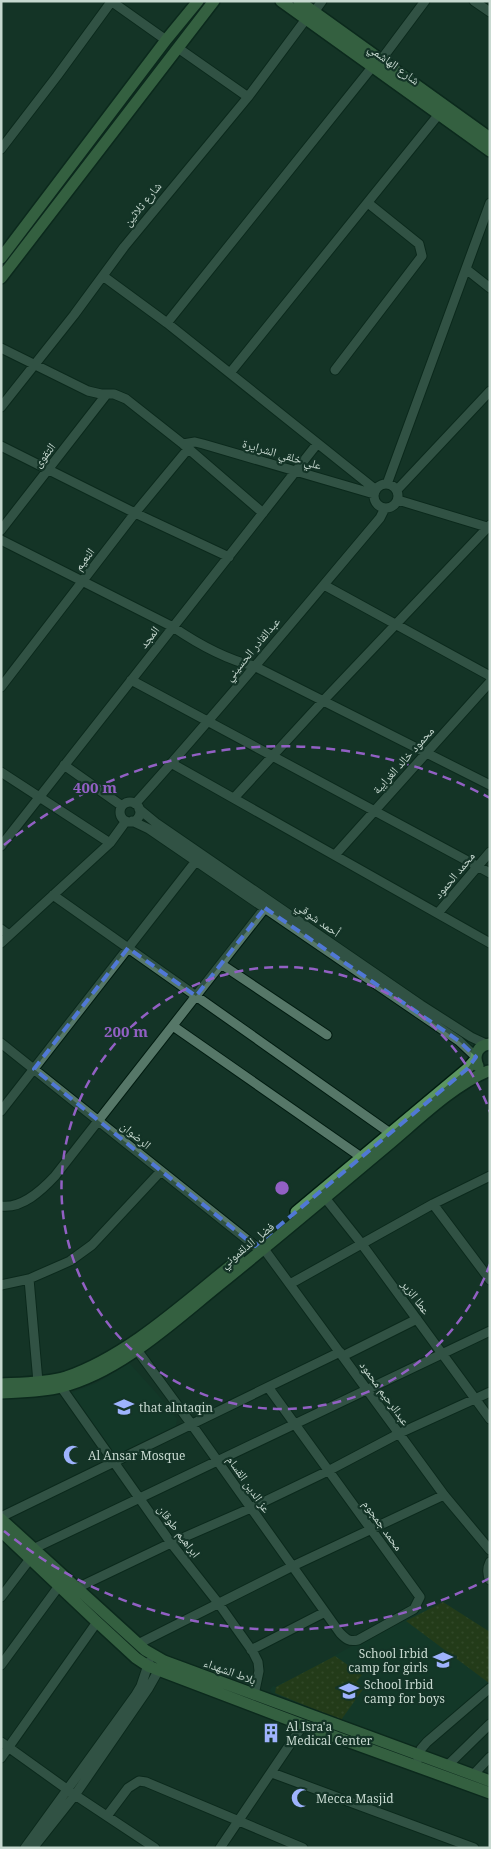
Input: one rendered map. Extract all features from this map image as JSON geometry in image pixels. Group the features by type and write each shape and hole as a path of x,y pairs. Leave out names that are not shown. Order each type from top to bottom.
{"main road":[{"path":"1,278 34,225 166,40 198,1"},
{"path":"1,258 34,225 214,1"},
{"name":"شارع الهاشمي","path":"281,1 310,15 377,63 490,138"},
{"name":"شارع الهاشمي","path":"299,1 310,15"},
{"name":"شارع الهاشمي","path":"377,63 439,114 490,151"},
{"name":"فضل الدلقموني","path":"322,1195 361,1158 467,1069 476,1058 480,1047 488,1044"},
{"path":"476,1058 481,1068 489,1071"},
{"name":"فضل الدلقموني","path":"1,1393 29,1392 61,1387 105,1369 137,1350 322,1195 467,1081 489,1071"},
{"name":"فضل الدلقموني","path":"1,1384 52,1380 79,1371 125,1347 260,1247"},
{"name":"بلاط الشهداء","path":"1,1518 33,1553 77,1588 138,1644 150,1660 161,1666 254,1695 490,1781"},
{"path":"1,1531 33,1553 60,1586 136,1658 150,1660"},
{"path":"161,1666 303,1725 490,1792"}],"street":[{"path":"1,149 111,1 166,40"},
{"name":"شارع ثلاثين","path":"1,407 161,200 248,97 322,1"},
{"path":"167,322 425,1"},
{"path":"474,1 490,12"},
{"path":"178,48 248,97"},
{"path":"230,373 439,114"},
{"path":"387,484 490,203"},
{"path":"335,370 422,256 419,244 368,204"},
{"path":"466,269 490,288"},
{"path":"103,276 167,322 317,444 375,492 378,505 385,508 392,508 398,495 490,392"},
{"path":"1,348 88,391 114,394 126,399 186,446 263,513"},
{"name":"التقوى","path":"1,530 106,394"},
{"name":"علي خلقي الشرايرة","path":"186,446 195,442 375,492"},
{"name":"المجد","path":"1,846 317,444"},
{"path":"1,446 135,513 229,557"},
{"name":"النعيم","path":"1,687 186,446"},
{"path":"234,798 394,624 489,526 398,495 394,486 387,484 380,486 375,492"},
{"name":"عبدالقادر الحسيني","path":"137,806 380,518 385,508"},
{"path":"1,540 173,627 194,641 236,662 254,666 490,784"},
{"path":"324,585 490,676"},
{"path":"131,680 490,873"},
{"name":"محمود خالد الغرايبة","path":"335,855 490,682"},
{"path":"171,764 490,943"},
{"path":"64,765 122,806"},
{"path":"1,772 110,843"},
{"path":"1,943 110,843 129,821 139,815 137,806 127,803 122,806 120,814 129,821"},
{"name":"أحمد شوقي","path":"137,806 156,823 267,905 458,1041 476,1058"},
{"name":"أحمد شوقي","path":"129,821 146,827 464,1033 488,1044"},
{"name":"محمد الحمود","path":"438,913 490,852"},
{"path":"1,1111 196,861"},
{"path":"53,895 390,1133"},
{"path":"1,1206 7,1207 22,1202 48,1184 267,905"},
{"path":"1,930 10,935"},
{"path":"221,964 327,1036"},
{"path":"173,1026 361,1158"},
{"name":"الرضوان","path":"1,1043 161,1172 260,1247"},
{"path":"1,1285 29,1279 70,1262 92,1245 161,1172"},
{"path":"290,1284 433,1204 490,1176"},
{"name":"عطا الزير","path":"322,1195 361,1243 490,1419"},
{"path":"433,1204 490,1280"},
{"name":"عبدالرحيم محمود","path":"260,1247 290,1284 444,1496 490,1550"},
{"path":"29,1279 38,1382"},
{"path":"1,1518 268,1387 417,1319"},
{"path":"1,1597 33,1553 139,1498 296,1425 366,1389 490,1331"},
{"name":"عز الدين القسام","path":"137,1350 340,1633"},
{"name":"ابراهيم طوقان","path":"61,1387 171,1543 219,1604 251,1650 258,1662 259,1671 254,1695"},
{"name":"محمد جمجوم","path":"268,1387 420,1597 414,1609 407,1614 358,1640 352,1642 346,1640 340,1633"},
{"path":"77,1588 171,1543 251,1508 328,1471 400,1433 490,1392"},
{"path":"138,1644 292,1566 444,1496"},
{"path":"490,1562 487,1575 490,1580"},
{"path":"1,1665 60,1586"},
{"path":"251,1650 325,1612"},
{"path":"1,1758 5,1745 97,1622"},
{"path":"34,1848 136,1696 150,1660"},
{"path":"25,1848 72,1792 148,1689 161,1666"},
{"path":"416,1766 419,1754 427,1742 490,1688"},
{"path":"448,1765 490,1724"},
{"path":"220,1848 303,1725"},
{"path":"5,1745 150,1846"},
{"path":"473,1775 490,1757"},
{"path":"272,1773 474,1848"},
{"path":"107,1816 128,1788 139,1781 146,1782 303,1848"}],"highlighted area":[{"path":"265,908 459,1041 476,1057 467,1069 255,1246 34,1069 128,948 196,996"}],"shaded area":[{"name":"that alntaqin","path":"129,1363 177,1419 175,1430 114,1457 71,1393 97,1383"},
{"path":"443,1602 490,1632 490,1682 413,1748 272,1693 270,1690 273,1686 276,1687 286,1682 406,1617 409,1619 417,1615 418,1611 431,1604 434,1607"}],"green space":[{"path":"443,1602 490,1632 489,1683 406,1621"},
{"path":"335,1656 362,1675 356,1682 364,1688 341,1720 275,1693 276,1687"}],"place":[{"name":"that alntaqin","path":"124,1407"},
{"name":"Al Ansar Mosque","path":"73,1455"},
{"name":"School Irbid camp for girls","path":"443,1660"},
{"name":"School Irbid camp for boys","path":"349,1691"},
{"name":"Al Isra'a Medical Center","path":"271,1733"},
{"name":"Mecca Masjid","path":"301,1798"}]}
